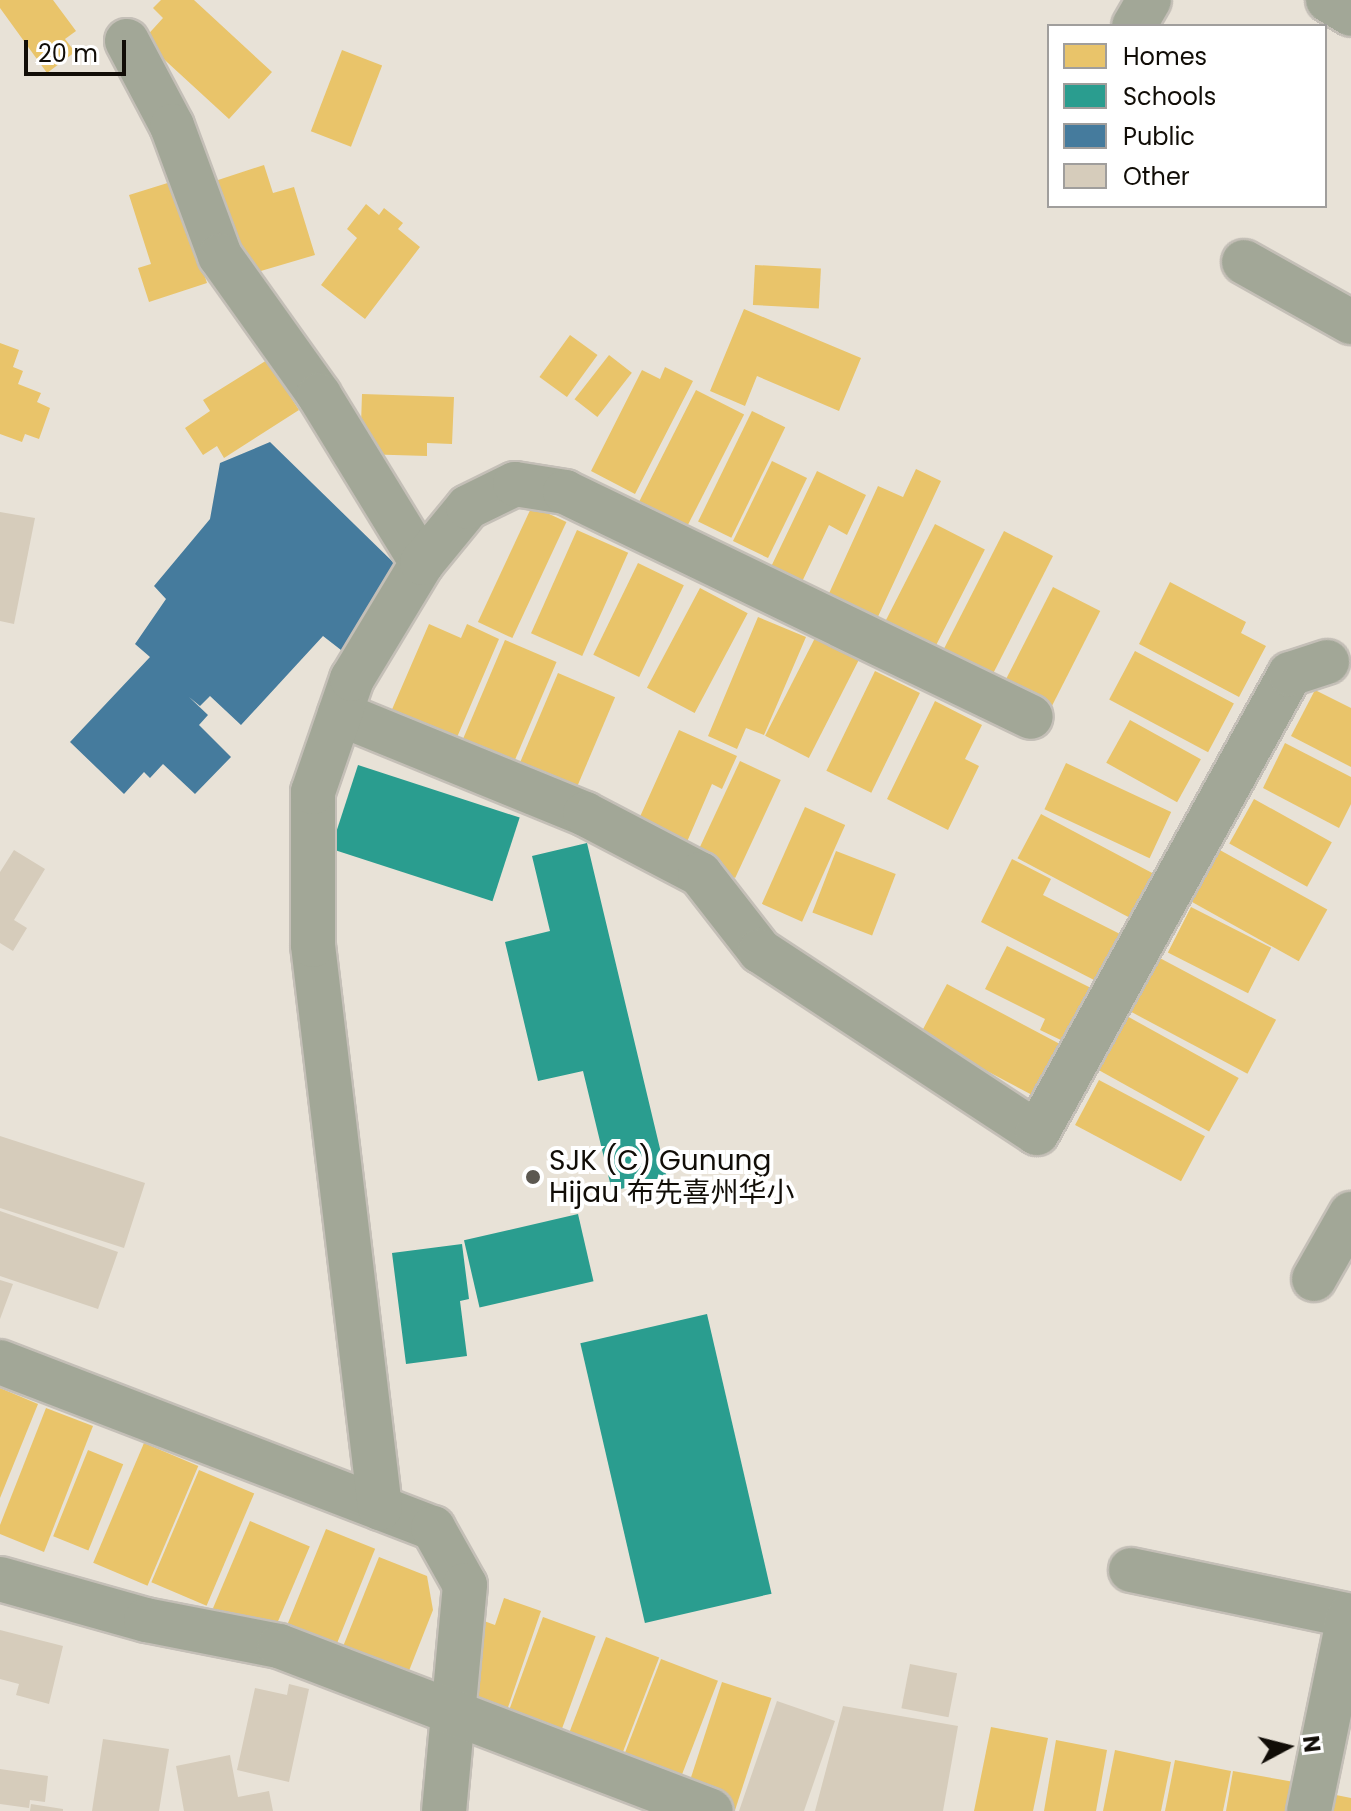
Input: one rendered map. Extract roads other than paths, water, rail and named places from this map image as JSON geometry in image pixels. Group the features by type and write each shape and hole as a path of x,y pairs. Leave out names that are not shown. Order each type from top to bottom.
{"street":[{"path":"1135,24 1149,0"},
{"path":"1328,0 1351,14"},
{"path":"127,41 172,126 220,256 319,395 422,563"},
{"path":"1244,262 1351,322"},
{"path":"380,1508 313,945 313,792 352,679 422,563 468,507 515,484 565,492 1031,717"},
{"path":"340,714 585,814 700,874 760,951 1037,1133 1290,674 1327,662"},
{"path":"1314,1279 1351,1214"},
{"path":"0,1362 433,1528 465,1585 444,1811"},
{"path":"1131,1570 1350,1616 1309,1811"},
{"path":"0,1579 146,1620 279,1646 452,1709 711,1811"}],"place":[{"name":"SJK (C) Gunung Hijau 布先喜州华小","path":"533,1177"}]}
